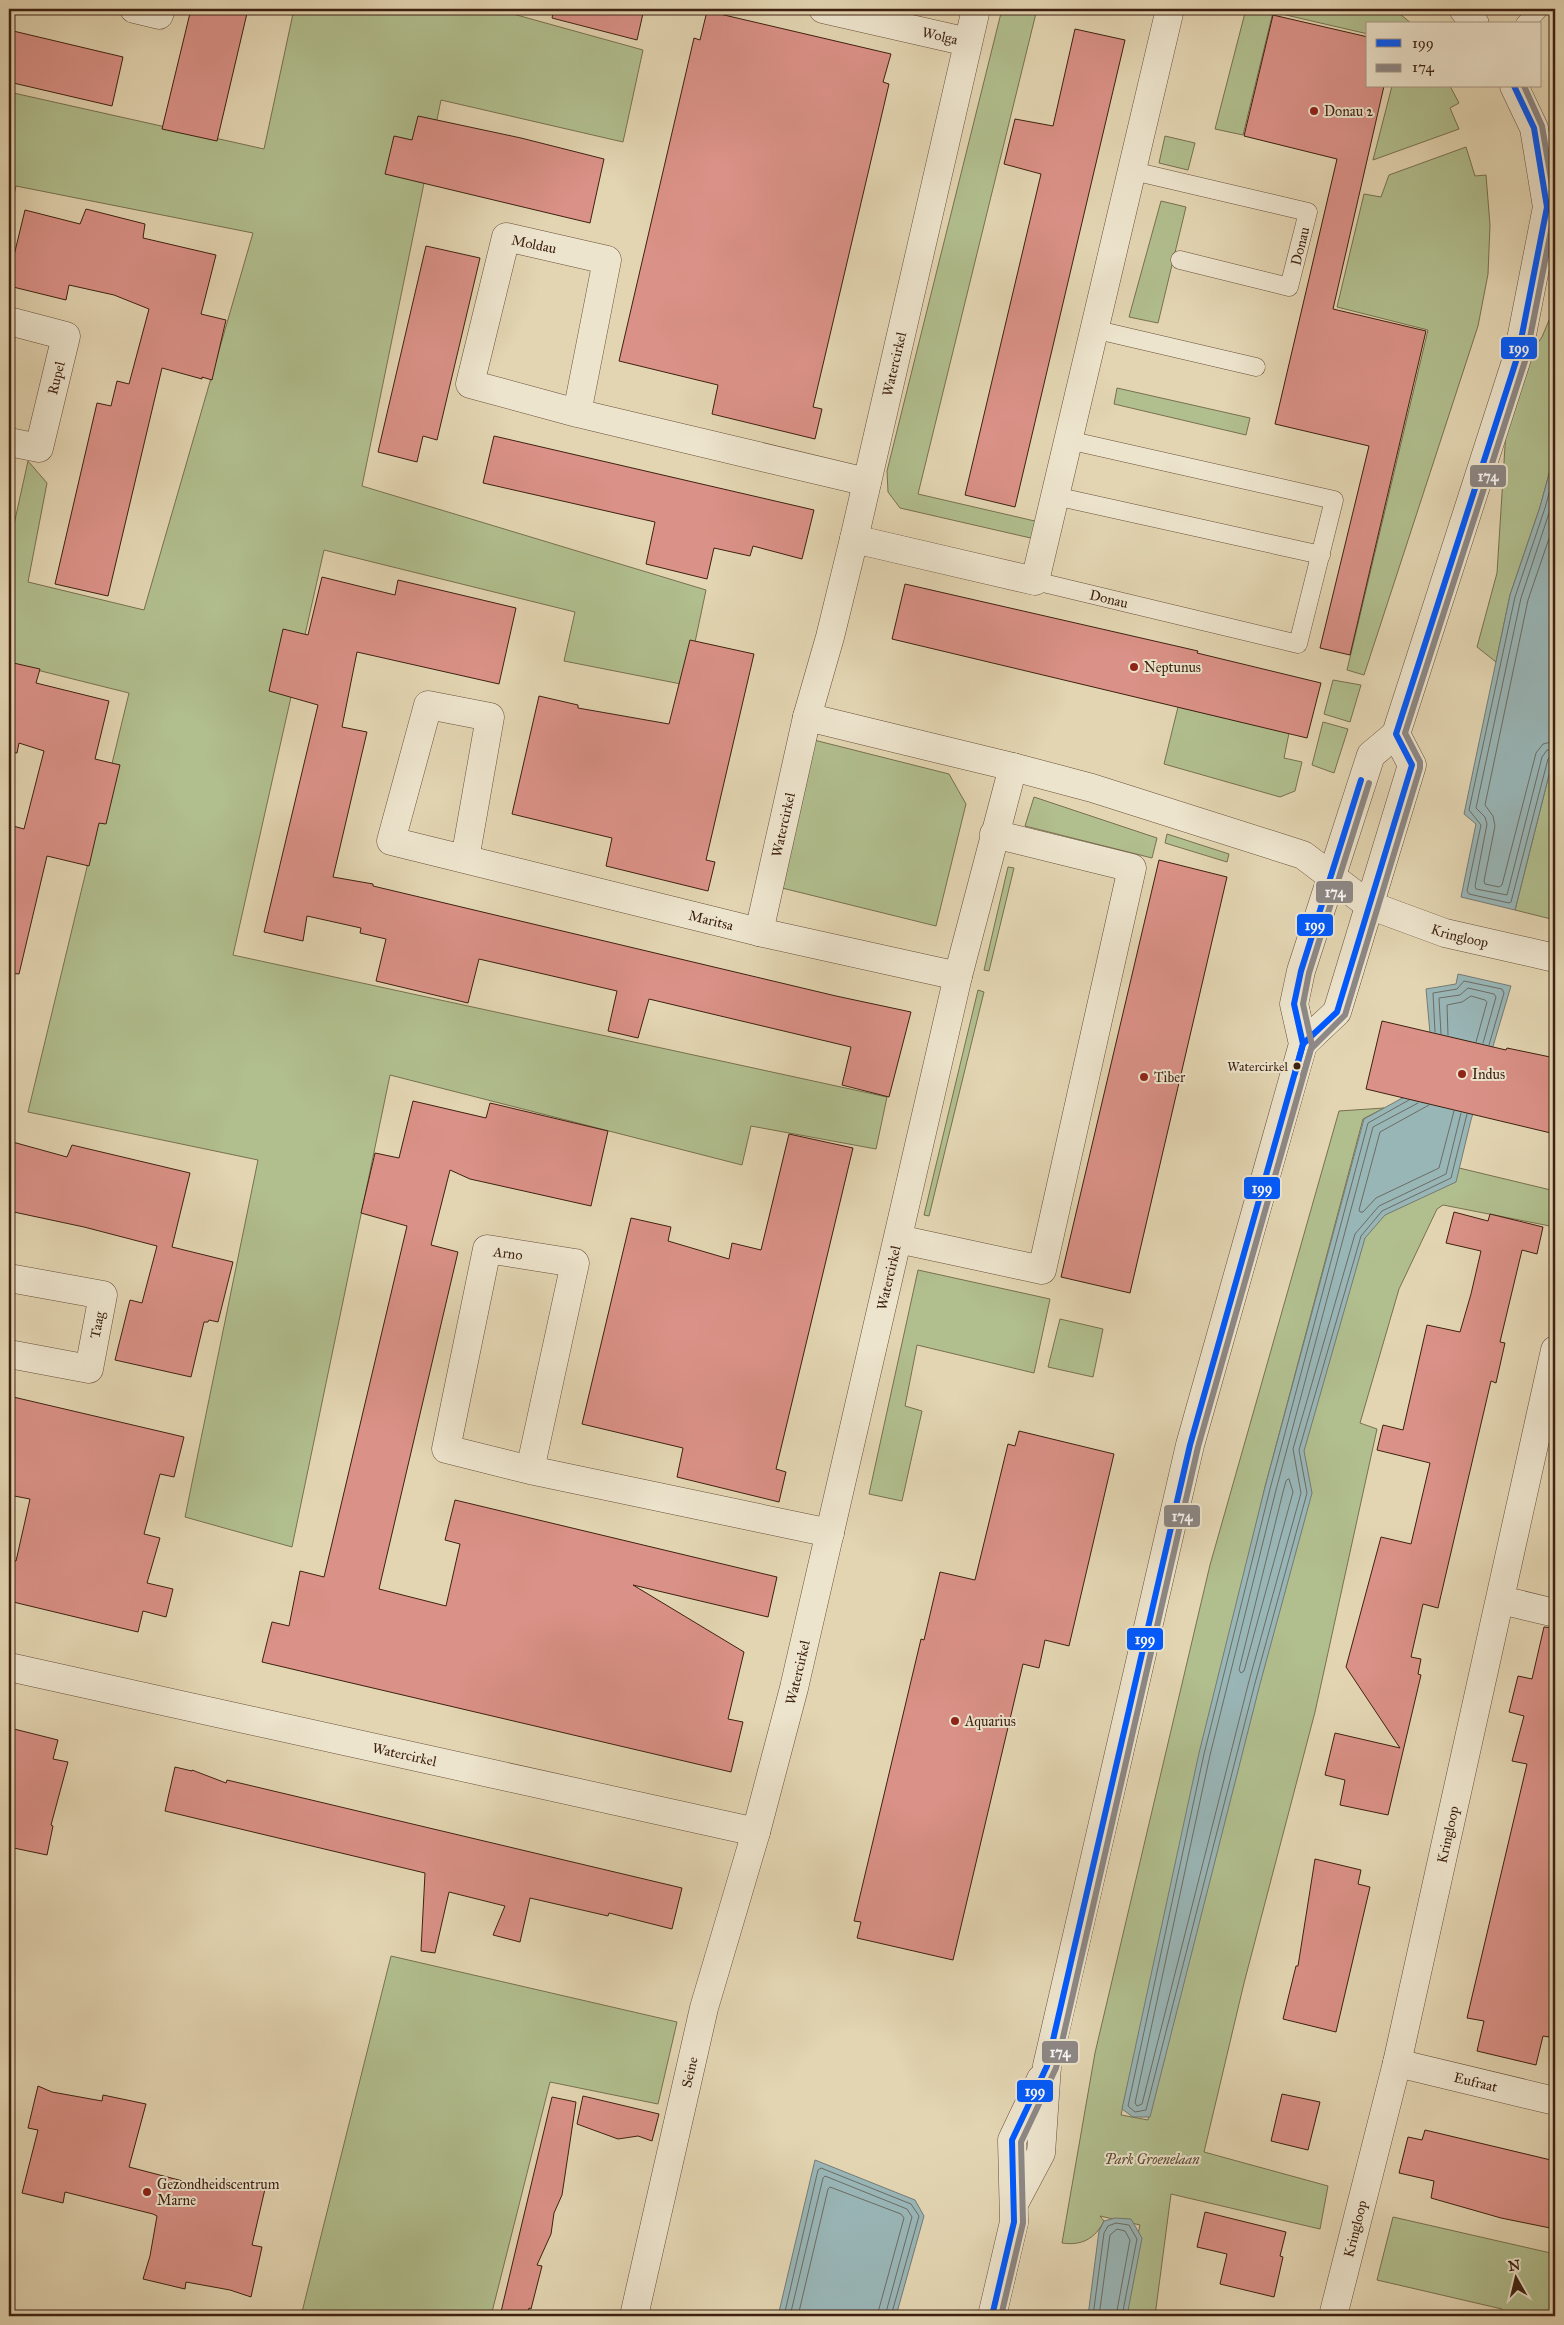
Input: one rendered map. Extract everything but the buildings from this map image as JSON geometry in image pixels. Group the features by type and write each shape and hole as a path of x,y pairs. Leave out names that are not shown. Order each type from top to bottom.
{"street":[{"path":"134,9 160,15 161,9"},
{"name":"Wolga","path":"823,9 968,42"},
{"name":"Watercirkel","path":"759,932 806,717 830,637 854,539 976,9"},
{"path":"1035,581 1170,9"},
{"path":"1463,9 1473,22"},
{"path":"992,2316 1014,2222 1015,2202 1041,2153 1047,2066 1190,1445 1303,1044 1294,1004 1301,971 1371,755 1396,734 1518,355 1547,207 1534,128 1515,88"},
{"name":"Moldau","path":"577,413 607,260 506,237 470,384 577,413 867,482"},
{"name":"Rupel","path":"9,321 66,336 39,448 9,442"},
{"name":"Donau","path":"854,539 1035,581"},
{"name":"Maritsa","path":"465,859 490,717 428,705 391,841 759,932 958,976"},
{"path":"806,717 1092,788 1303,855 1331,875"},
{"path":"1303,1044 1337,1012 1412,765 1396,734"},
{"name":"Watercirkel","path":"9,1667 756,1832 794,1688 958,976 1013,767"},
{"path":"898,1239 1042,1270 1132,868 994,834"},
{"name":"Kringloop","path":"1331,875 1369,905 1445,933 1555,958"},
{"name":"Arno","path":"530,1470 575,1263 487,1249 446,1449 530,1470 830,1533"},
{"name":"Taag","path":"9,1278 103,1296 89,1369 9,1354"},
{"name":"Kringloop","path":"1332,2316 1397,2063 1555,1350"},
{"path":"1501,1600 1555,1613"},
{"name":"Seine","path":"634,2316 704,2008 756,1832"},
{"name":"Eufraat","path":"1397,2063 1555,2101"}],"lane":[{"path":"1526,22 1539,9"},
{"name":"Donau","path":"1133,170 1308,212 1289,287 1180,260"},
{"path":"1093,329 1256,367"},
{"name":"Donau","path":"1035,581 1298,644 1334,500 1068,440"},
{"path":"1055,496 1321,555"}],"green space":[{"path":"294,9 495,9 643,50 623,142 441,100 362,486 706,590 686,685 564,661 575,612 324,550 233,955 887,1097 876,1149 751,1126 742,1165 390,1075 292,1547 185,1517 258,1160 28,1112 129,693 9,663 9,547 28,461 47,483 28,582 144,610 253,233 16,186 9,216 9,92 264,149"},
{"path":"1002,9 1037,9 918,494 1039,522 1035,539 900,508 888,492 887,471"},
{"path":"1246,9 1394,9 1410,22 1366,22 1366,34 1273,12 1243,135 1215,129"},
{"path":"1391,88 1451,88 1459,103 1450,108 1459,129 1373,160"},
{"path":"1165,136 1195,143 1188,170 1159,163"},
{"path":"1466,147 1475,176 1486,175 1490,225 1488,274 1478,326 1364,675 1347,670 1428,330 1337,307 1364,194 1381,197 1389,175"},
{"path":"1161,201 1186,207 1158,323 1129,317"},
{"path":"1555,306 1555,452 1540,507 1510,595 1496,662 1477,647 1497,573 1509,383 1542,337"},
{"path":"1117,388 1250,418 1246,435 1114,404"},
{"path":"1333,680 1361,685 1350,722 1324,714"},
{"path":"1178,707 1289,733 1284,758 1302,762 1295,791 1280,797 1164,764"},
{"path":"1323,722 1348,729 1334,773 1312,765"},
{"path":"814,740 949,774 966,804 936,926 782,888"},
{"path":"1555,751 1555,920 1515,910"},
{"path":"1034,797 1157,838 1152,858 1025,826"},
{"path":"1167,834 1229,854 1227,862 1165,843"},
{"path":"1008,867 1014,868 989,971 984,970"},
{"path":"978,990 984,992 929,1216 924,1215"},
{"name":"Park Groenelaan","path":"1384,1108 1363,1119 1265,1487 1121,2115 1148,2120 1204,1887 1301,1450 1362,1235 1389,1204 1455,1167 1555,1191 1555,1227 1443,1205 1437,1209 1399,1289 1360,1423 1377,1429 1315,1712 1244,1983 1204,2152 1328,2186 1320,2229 1171,2194 1155,2316 1121,2316 1140,2225 1100,2216 1104,2221 1092,2237 1081,2242 1062,2243 1095,2053 1210,1565 1339,1111"},
{"path":"918,1270 1050,1299 1034,1373 917,1345 905,1406 922,1411 902,1501 869,1494"},
{"path":"1060,1319 1103,1329 1093,1377 1048,1367"},
{"path":"391,1956 677,2022 658,2104 550,2082 491,2316 301,2316"},
{"path":"1393,2217 1555,2254 1555,2316 1501,2316 1502,2309 1377,2280"}],"water":[{"path":"1555,452 1555,751 1515,910 1461,897 1476,824 1464,814 1510,595 1540,507"},
{"path":"1458,974 1511,986 1471,1120 1456,1182 1385,1215 1365,1238 1304,1451 1312,1493 1260,1684 1150,2117 1133,2117 1122,2109 1199,1753 1265,1487 1364,1119 1417,1090 1430,1033 1426,989 1456,984"},
{"path":"815,2160 915,2200 924,2216 896,2316 778,2316"},
{"path":"1115,2218 1131,2219 1142,2238 1127,2316 1088,2316 1099,2231 1104,2221"}],"transit line":[{"name":"199","path":"992,2316 1014,2222 1012,2140 1047,2066 1190,1445 1303,1044 1337,1012 1412,765 1396,734 1518,355 1547,207 1534,128 1515,88"},
{"name":"174","path":"1525,88 1542,126 1555,203"},
{"name":"174","path":"1001,2316 1023,2223 1021,2142 1056,2068 1198,1447 1311,1049 1345,1015 1420,768 1420,762 1405,733 1526,358 1555,210"},
{"name":"199","path":"1295,1073 1303,1044 1294,1004 1301,971 1361,780"},
{"name":"174","path":"1303,1075 1312,1045 1303,1004 1309,973 1369,783"}],"place":[{"name":"Donau 2","path":"1314,111"},
{"name":"Neptunus","path":"1134,667"},
{"name":"Watercirkel","path":"1297,1066"},
{"name":"Indus","path":"1462,1074"},
{"name":"Tiber","path":"1144,1077"},
{"name":"Aquarius","path":"955,1721"},
{"name":"Gezondheidscentrum Marne","path":"147,2192"}]}
